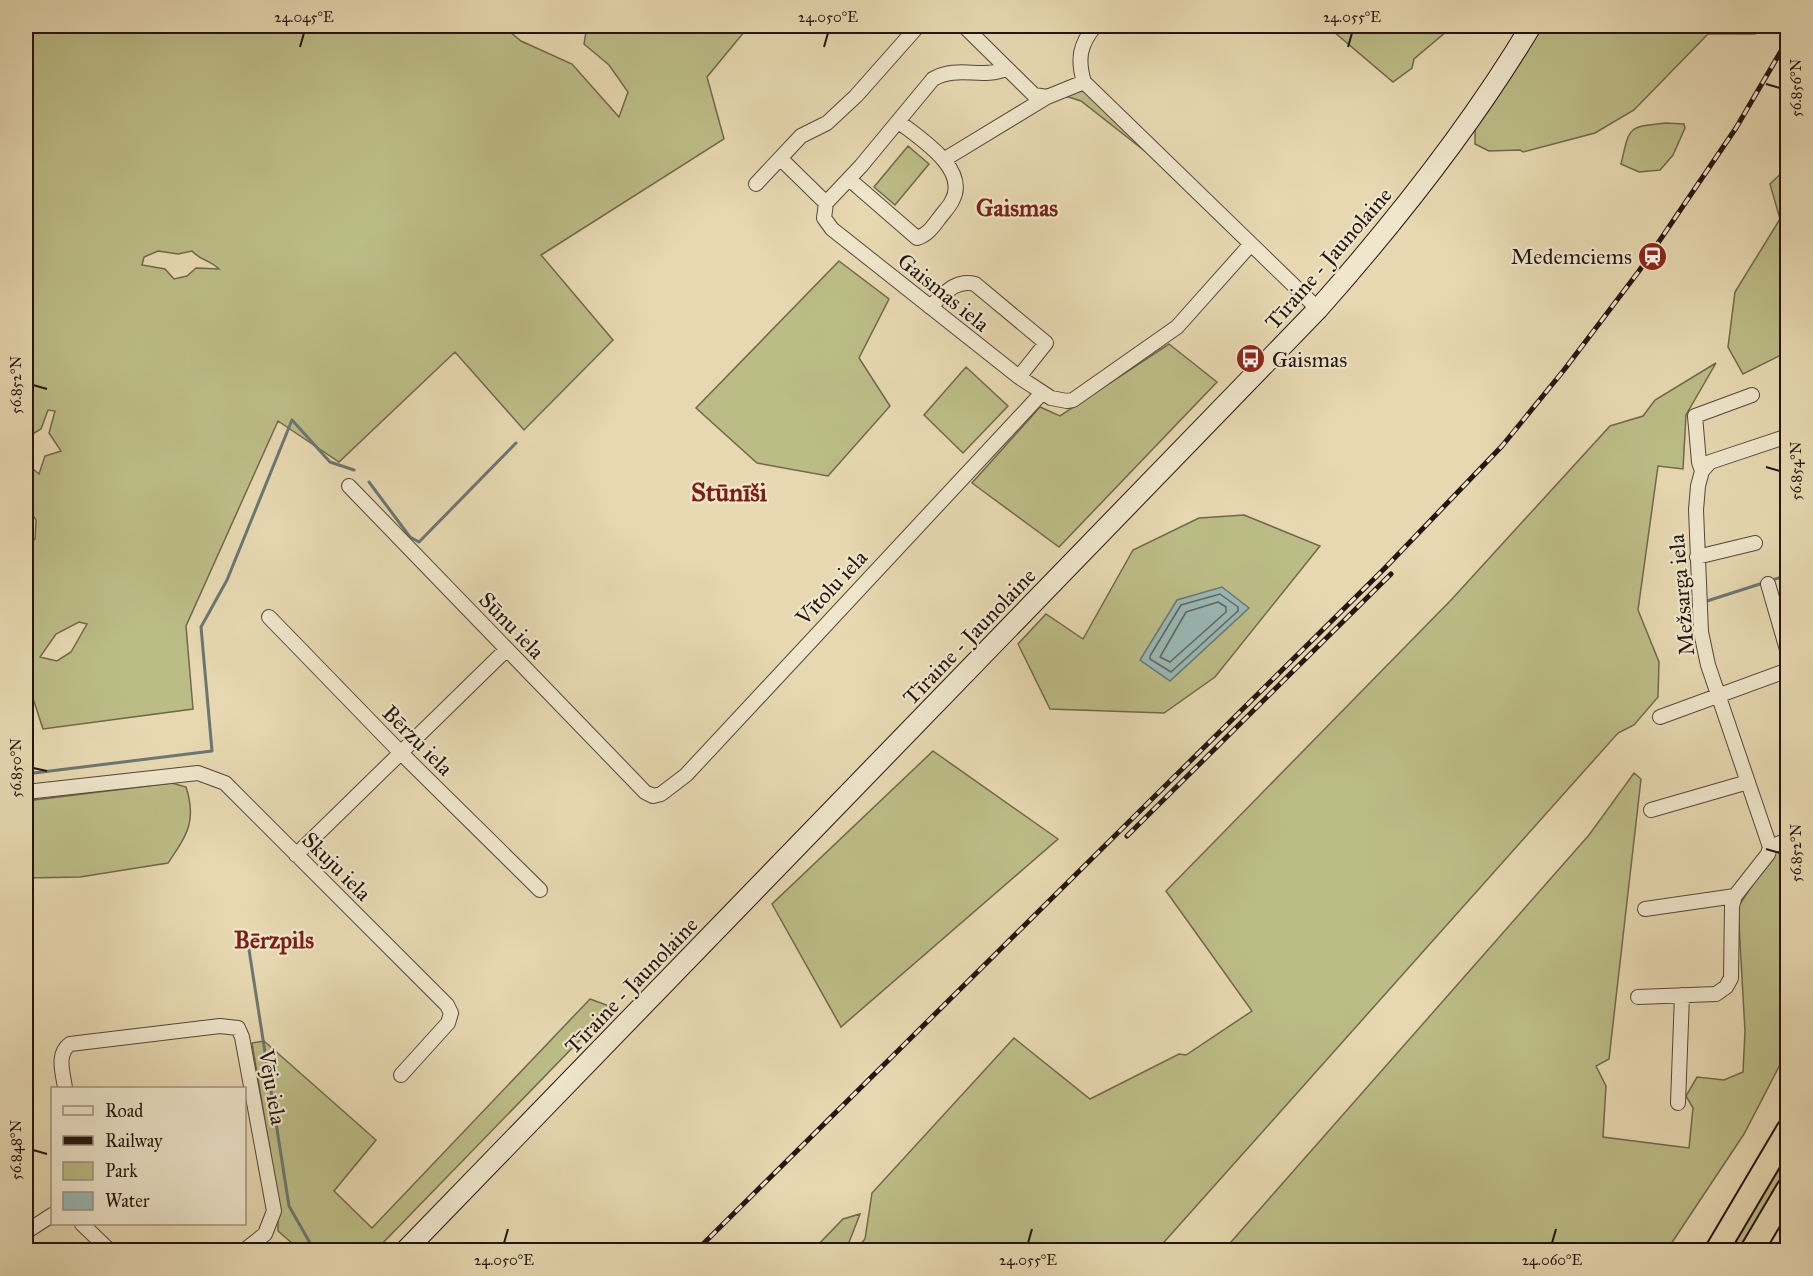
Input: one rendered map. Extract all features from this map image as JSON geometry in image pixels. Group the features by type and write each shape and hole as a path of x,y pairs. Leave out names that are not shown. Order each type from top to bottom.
{"highway":[{"path":"1717,1251 1788,1130"},
{"path":"1752,1251 1788,1189"}],"main road":[{"name":"Tīraine - Jaunolaine","path":"406,1251 1318,309 1418,191 1494,87 1531,26"}],"street":[{"path":"756,184 801,136 827,123 856,96 918,26"},
{"path":"964,26 1005,69 1034,95 1047,97"},
{"path":"1095,26 1079,53 1079,68 1084,82 1318,309"},
{"path":"781,159 826,203 933,79 945,72 989,74 1005,69"},
{"path":"945,159 954,151 1047,97 1084,82"},
{"path":"849,179 917,238 928,233 953,201 956,191 945,159 898,122"},
{"name":"Gaismas iela","path":"826,203 824,218 832,229 1019,377 1058,401 1073,400 1181,323 1251,244"},
{"path":"930,307 953,286 965,282 975,285 1046,343 1019,377"},
{"name":"Vītolu iela","path":"645,792 653,796 661,794 686,775 1042,393"},
{"name":"Mežsarga iela","path":"1752,395 1695,416 1699,462 1702,471 1696,510 1697,557 1701,632 1708,665 1770,847"},
{"path":"1702,471 1710,462 1787,436"},
{"name":"Sūnu iela","path":"349,486 645,792"},
{"path":"1697,557 1755,543"},
{"path":"1768,584 1788,653"},
{"name":"Bērzu iela","path":"269,617 540,890"},
{"path":"296,855 507,649"},
{"path":"1660,717 1788,670"},
{"name":"Skuju iela","path":"26,792 198,773 225,783 441,998 451,1013 448,1023 401,1075"},
{"path":"1651,810 1748,782"},
{"path":"1638,997 1716,994 1726,987 1731,978 1731,906 1735,896 1768,854 1770,847 1788,840"},
{"path":"1645,909 1735,896"},
{"path":"1678,1103 1682,995"},
{"name":"Vēju iela","path":"65,1087 61,1056 70,1044 220,1026 238,1028 242,1037 274,1211 265,1234 244,1251"},
{"path":"26,1232 51,1216"},
{"path":"83,1225 109,1251"}],"green space":[{"path":"26,26 503,26 521,41 572,64 619,117 628,92 609,65 584,44 587,26 749,26 707,77 724,139 541,255 613,340 524,430 455,352 339,462 278,421 186,626 193,709 43,729 26,677 26,545 35,539 36,520 26,505 26,463 39,474 45,456 61,451 49,433 55,411 48,410 41,429 26,438","holes":["158,251 178,254 192,251 219,269 196,268 187,276 174,279 165,269 142,265 144,257","79,622 87,624 71,652 57,661 40,657 56,634"]},
{"path":"1327,26 1453,26 1414,59 1412,68 1393,82"},
{"path":"1542,26 1765,26 1755,34 1708,34 1634,110 1595,133 1523,152 1520,150 1489,151 1475,144 1475,128"},
{"path":"1077,88 1087,93 1146,152 1081,101 1062,95"},
{"path":"1666,123 1684,124 1685,128 1673,155 1660,170 1639,172 1621,164 1626,142 1632,131 1644,126"},
{"path":"908,146 929,164 895,205 874,187"},
{"path":"1787,168 1787,352 1743,374 1728,347 1735,292 1780,219 1770,184"},
{"path":"839,261 889,299 859,358 890,406 828,476 757,463 696,408"},
{"path":"1169,344 1217,382 1059,547 972,483 1040,407 1060,416"},
{"path":"1716,363 1686,415 1683,469 1658,466 1638,610 1659,662 1658,697 1634,725 1618,733 1157,1250 855,1250 865,1239 872,1193 1014,1038 1090,1099 1179,1054 1186,1055 1252,1011 1166,891 1452,599 1610,426 1643,416 1655,400"},
{"path":"966,367 1008,406 963,453 924,415"},
{"path":"1244,515 1320,546 1215,677 1164,713 1050,709 1018,644 1046,614 1083,639 1133,550 1199,518"},
{"path":"933,751 1058,839 841,1027 772,904"},
{"path":"1634,773 1641,779 1609,1059 1596,1066 1606,1086 1603,1137 1689,1148 1693,1108 1686,1096 1697,1077 1724,1080 1743,1072 1745,1031 1738,907 1774,852 1787,844 1787,1051 1744,1134 1667,1250 1224,1250 1589,835"},
{"path":"172,783 186,787 190,819 185,836 168,863 80,877 26,878 26,801"},
{"path":"590,999 612,1007 376,1250 300,1250 278,1231 278,1199 252,1043 264,1041 376,1140 334,1191 372,1228"},
{"path":"1787,1149 1787,1172 1742,1250 1728,1250"},
{"path":"860,1214 846,1250 813,1250 843,1219"}],"water":[{"path":"1222,587 1249,608 1170,681 1140,660 1177,600"}],"waterway":[{"path":"26,774 212,751 201,627 227,580 292,420 330,462 354,470"},
{"path":"369,482 410,537 419,542 516,443"},
{"path":"1769,581 1788,575"},
{"path":"1707,601 1763,583"},
{"path":"247,937 289,1206 314,1250"}],"railway":[{"path":"697,1250 1384,569 1502,446 1564,370 1639,271 1736,128 1788,39"},
{"path":"1127,836 1391,574"}],"place":[{"name":"Medemciems","path":"1653,256"},
{"name":"Gaismas","path":"1251,359"}],"district":[{"name":"Gaismas","path":"1017,208"},
{"name":"Stūnīši","path":"729,492"},
{"name":"Bērzpils","path":"274,940"}]}
